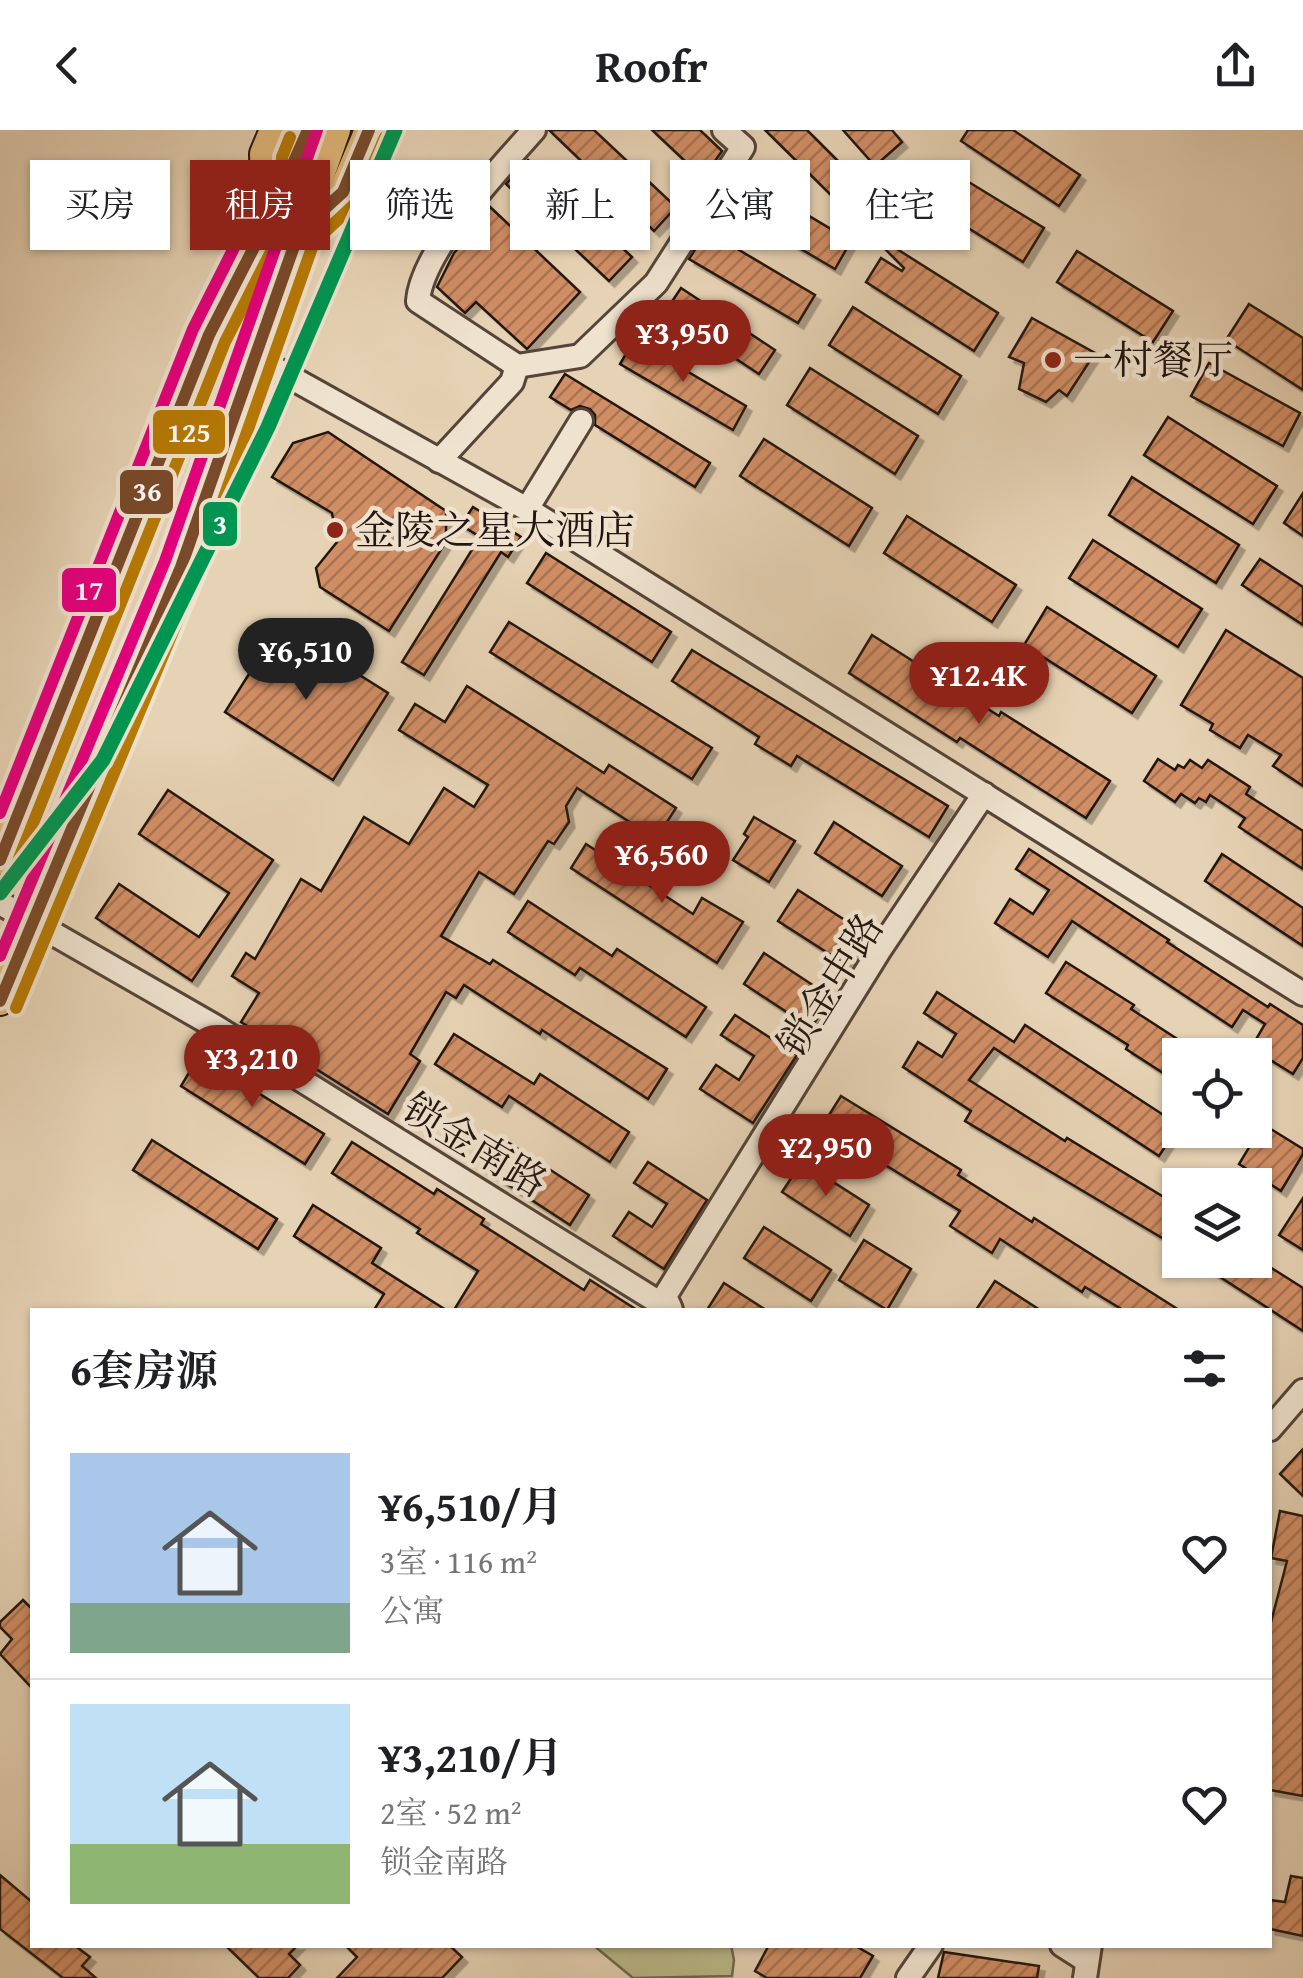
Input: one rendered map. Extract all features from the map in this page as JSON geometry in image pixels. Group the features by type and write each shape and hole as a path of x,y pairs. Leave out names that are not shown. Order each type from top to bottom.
{"main road":[{"path":"264,160 274,130"},
{"path":"311,147 336,130"},
{"path":"330,204 343,192 369,130"},
{"path":"0,860 209,336 253,250"},
{"path":"0,1001 181,567 293,250"}],"street":[{"path":"534,130 457,222 420,283 418,301 517,366 580,356 656,283 743,147 724,130"},
{"path":"209,336 256,358 526,509 1303,994"},
{"path":"439,460 512,382 517,366"},
{"path":"526,509 581,421"},
{"name":"锁金中路","path":"670,1308 665,1296 879,951 988,797"},
{"name":"锁金南路","path":"0,903 216,1027 346,1111 670,1308"},
{"path":"1272,1427 1303,1391"},
{"path":"908,1978 929,1948"}],"shaded area":[{"path":"597,1948 732,1948 732,1976 633,1978"}],"building":[{"path":"549,130 594,130 626,160 580,160"},
{"path":"652,130 700,130 722,151 716,160 684,160"},
{"path":"765,130 807,130 837,160 830,160 830,194 810,174 810,160 795,160"},
{"path":"843,130 892,130 902,142 882,160 870,160"},
{"path":"968,130 1013,130 1080,175 1059,206 961,141"},
{"path":"650,183 670,201 670,214 654,231 650,227"},
{"path":"970,183 1044,228 1023,262 970,229"},
{"path":"490,207 510,226 510,250 536,250 580,292 527,349 476,302 465,313 437,287 454,253 490,250"},
{"path":"810,217 830,228 830,250 846,250 835,269 803,250 810,250"},
{"path":"576,250 624,250 632,257 609,281"},
{"path":"695,250 739,250 815,295 798,323 689,259"},
{"path":"886,250 898,250 998,313 974,351 866,282 881,258 902,271 904,268"},
{"path":"1077,251 1173,311 1153,342 1057,282"},
{"path":"681,288 775,350 759,374 665,312"},
{"path":"1249,304 1303,338 1303,390 1226,340"},
{"path":"853,307 961,376 938,414 829,345"},
{"name":"一村餐厅","path":"1032,318 1095,353 1067,396 1059,390 1046,402 1019,389 1024,363 1009,357"},
{"path":"634,340 746,406 733,430 620,364"},
{"path":"1209,363 1300,413 1283,446 1191,396"},
{"path":"810,368 918,436 895,474 787,405"},
{"path":"565,374 710,463 695,487 595,425 590,409 580,406 571,410 550,397"},
{"path":"1168,417 1277,486 1253,524 1144,455"},
{"path":"328,432 446,511 446,542 389,631 320,587 316,568 337,542 332,513 272,477 293,443"},
{"path":"764,439 872,508 849,546 740,476"},
{"path":"1132,477 1239,545 1216,583 1109,515"},
{"path":"1303,493 1303,536 1284,523"},
{"path":"473,507 521,537 508,557 501,552 424,675 402,662 480,537 461,525"},
{"path":"907,516 1016,585 992,622 884,553"},
{"path":"1093,540 1202,609 1178,647 1069,578"},
{"path":"546,553 671,632 652,662 527,583"},
{"path":"1260,559 1303,587 1303,625 1242,585"},
{"path":"1047,607 1156,676 1132,713 1024,645"},
{"path":"509,622 712,748 692,779 490,652"},
{"path":"280,625 388,693 333,780 225,712"},
{"path":"1226,630 1303,678 1303,786 1273,766 1281,755 1248,735 1240,748 1210,730 1213,724 1181,705"},
{"path":"872,635 1110,781 1086,818 849,673"},
{"path":"692,650 948,806 929,837 797,756 791,766 755,744 759,737 672,681"},
{"path":"467,686 604,773 609,765 676,808 656,839 577,788 566,806 569,822 554,844 548,841 514,894 479,872 441,936 490,964 493,960 667,1069 648,1099 464,985 456,998 446,992 410,1054 420,1061 388,1114 241,1022 259,993 232,976 246,953 255,959 301,879 321,891 364,817 409,844 444,788 474,807 488,785 399,730 415,704 445,722"},
{"path":"1158,759 1175,770 1178,765 1184,768 1190,760 1202,768 1208,760 1250,787 1246,794 1303,831 1303,869 1239,827 1245,818 1210,795 1206,802 1199,798 1195,803 1181,794 1175,802 1144,781"},
{"path":"168,790 273,860 192,981 96,918 119,884 199,937 229,893 139,834"},
{"path":"754,817 795,841 769,882 733,860 748,837 744,834"},
{"path":"834,822 902,866 882,896 815,853"},
{"path":"586,844 693,914 702,898 743,922 717,963 571,868"},
{"path":"1029,849 1268,1007 1270,1004 1303,1025 1303,1058 1293,1074 1272,1061 1272,1038 1257,1038 1265,1024 1243,1010 1232,1027 1072,921 1048,957 995,923 1010,899 1033,914 1049,890 1016,869"},
{"path":"1222,854 1303,908 1303,946 1205,881"},
{"path":"798,890 865,933 845,964 778,921"},
{"path":"528,901 612,956 617,949 706,1007 686,1037 580,968 575,975 508,932"},
{"path":"764,953 831,997 811,1028 744,984"},
{"path":"1066,962 1134,1005 1131,1009 1176,1038 1162,1038 1162,1072 1126,1049 1128,1045 1046,993"},
{"path":"937,992 1014,1042 1025,1025 1162,1114 1164,1148 1159,1156 994,1048 969,1080 1162,1196 1162,1238 965,1121 971,1111 903,1067 918,1042 942,1057 956,1034 924,1013"},
{"path":"735,1015 797,1055 753,1123 700,1089 716,1065 739,1080 754,1056 721,1035"},
{"path":"454,1034 534,1084 540,1074 629,1132 610,1162 509,1096 502,1107 435,1064"},
{"path":"199,1056 324,1134 305,1164 181,1086"},
{"path":"841,1096 961,1170 958,1175 1032,1222 1034,1218 1176,1308 1120,1308 1085,1287 1082,1292 1000,1239 992,1253 950,1226 960,1211 822,1126"},
{"path":"1272,1130 1303,1149 1281,1191 1272,1185 1272,1168 1245,1168 1239,1164 1249,1148 1272,1148"},
{"path":"500,1137 589,1195 570,1225 481,1167"},
{"path":"152,1140 277,1219 258,1249 133,1170"},
{"path":"352,1142 434,1194 437,1189 484,1219 481,1224 584,1290 590,1280 634,1308 455,1308 478,1271 332,1173"},
{"path":"648,1162 707,1200 664,1269 613,1236 629,1212 652,1227 667,1204 634,1183"},
{"path":"802,1162 869,1205 850,1236 782,1192"},
{"path":"1303,1198 1303,1250 1279,1235"},
{"path":"313,1205 381,1248 372,1263 443,1308 375,1308 384,1294 294,1236"},
{"path":"764,1227 831,1270 811,1301 744,1258"},
{"path":"864,1240 911,1269 888,1308 839,1280"},
{"path":"1272,1268 1303,1288 1303,1331 1222,1278 1272,1278"},
{"path":"995,1281 1037,1308 977,1308"},
{"path":"724,1283 763,1308 708,1308"},
{"path":"1303,1449 1303,1496 1280,1474"},
{"path":"1280,1511 1303,1516 1303,1796 1272,1790 1272,1618 1287,1561 1272,1558"},
{"path":"23,1600 30,1607 30,1686 0,1654 12,1639 0,1622"},
{"path":"0,1875 30,1900 30,1948 78,1948 90,1957 82,1966 96,1978 63,1978 0,1929"},
{"path":"1291,1876 1303,1878 1303,1936 1272,1929 1272,1900 1285,1902"},
{"path":"228,1948 295,1948 289,1954 300,1965 288,1978 259,1978"},
{"path":"348,1948 452,1948 462,1957 442,1978 337,1978 357,1957"},
{"path":"767,1948 859,1948 873,1956 860,1978 767,1978 755,1971"},
{"path":"944,1952 1039,1966 1037,1978 938,1978"}],"transit line":[{"name":"36","path":"0,860 209,335 266,224 308,130"},
{"name":"17","path":"0,956 165,561 317,130"},
{"name":"36","path":"0,1001 181,567 299,232 343,192 369,130"},
{"name":"3","path":"0,893 103,760 268,427 395,130"},
{"name":"125","path":"16,866 225,342 282,230 282,157 290,137"},
{"name":"125","path":"16,1008 197,574 314,242 357,202 385,137"},
{"name":"17","path":"0,813 193,329 233,250"}],"place":[{"name":"一村餐厅","path":"1053,360"},
{"name":"金陵之星大酒店","path":"335,530"}]}
